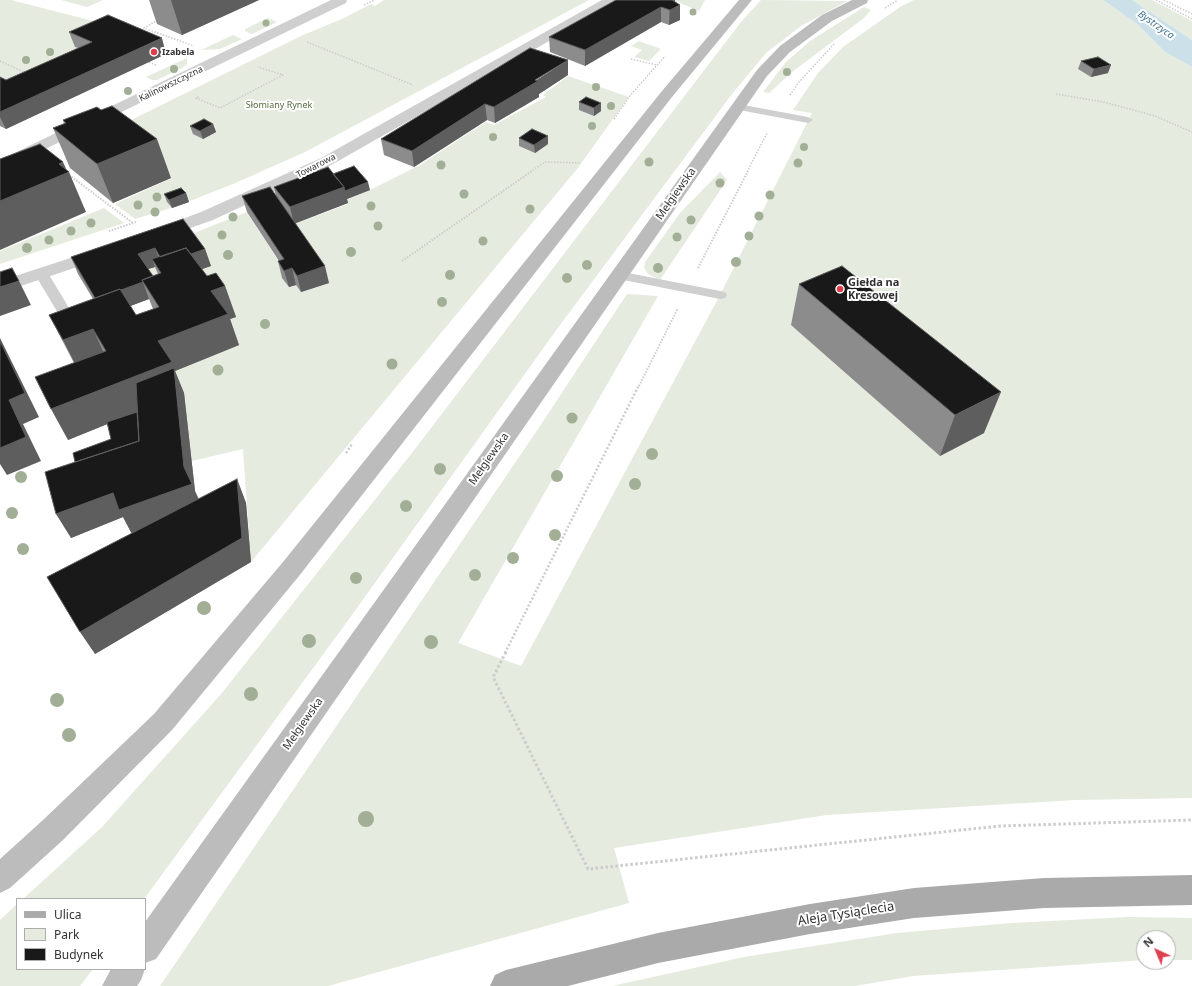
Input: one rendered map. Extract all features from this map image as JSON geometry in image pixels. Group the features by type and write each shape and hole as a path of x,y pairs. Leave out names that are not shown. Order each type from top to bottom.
{"main road":[{"name":"Mełgiewska","path":"146,947 618,275 762,73 786,49 827,18 862,0"},
{"path":"0,878 53,830 163,722 296,563 741,2"},
{"name":"Aleja Tysiąclecia","path":"506,986 658,948 810,919 914,903 1044,893 1192,890"},
{"path":"118,986 129,970"}],"street":[{"name":"Kalinowszczyzna","path":"0,166 341,0"},
{"name":"Towarowa","path":"144,239 207,216 285,182 327,161 611,0"},
{"path":"0,287 114,249"}],"lane":[{"path":"738,107 808,120"},
{"path":"41,274 75,330"},
{"path":"618,275 720,295"}],"path":[{"path":"883,9 898,0"},
{"path":"1156,0 1192,18"},
{"path":"1164,0 1192,14"},
{"path":"164,18 144,28 199,47"},
{"path":"300,40 442,97"},
{"path":"840,40 798,82 777,114 493,677 588,869 1000,826 1192,820"},
{"path":"610,124 629,97 668,53"},
{"path":"631,59 657,65"},
{"path":"0,61 27,74"},
{"path":"203,95 196,98 220,108 282,75 260,66 253,69"},
{"path":"1056,94 1104,102 1155,116 1192,132"},
{"path":"402,261 472,211 546,162 582,163 586,158"},
{"path":"66,173 133,224"}],"green space":[{"path":"0,0 11,0 89,20 113,30 75,47 98,58 0,89"},
{"path":"61,0 103,0 87,7"},
{"name":"Słomiany Rynek","path":"384,0 589,0 305,152 233,184 190,201 185,196 167,202 171,208 135,219 115,204 172,178 128,144 115,128 301,36 344,18 371,4 375,6"},
{"path":"673,0 705,0 699,11"},
{"path":"761,0 847,1 801,26 766,53 732,94 557,329 349,619 145,898 24,898 102,827 222,693 415,449 741,22"},
{"path":"914,0 1103,0 1137,24 1165,52 1192,67 1192,798 1075,800 827,815 614,848 629,903 328,986 160,986 538,429 627,294 658,296 458,643 521,666 720,295 812,113 793,110 818,73 843,47 900,7"},
{"path":"1132,0 1152,0 1192,21 1192,40"},
{"path":"864,7 871,10 864,18 792,72 769,93 763,92 786,62 810,41"},
{"path":"268,18 277,22 252,34 245,31 245,29"},
{"path":"233,35 242,39 220,49 201,50"},
{"path":"639,41 661,49 649,61 634,57 642,50 631,46"},
{"path":"187,58 187,64 182,68 157,80 152,80 146,77"},
{"path":"568,76 629,97 577,169 251,562 243,449 192,461 171,372 238,345 165,290 145,270 161,265 172,280 211,266 189,235 247,212 288,276 289,287 296,285 301,292 329,283 290,226 348,204 346,200 370,190 418,166 486,122 494,125 546,97 543,95"},
{"path":"720,172 727,180 660,280 648,274 644,267 645,262 680,213"},
{"path":"104,208 124,223 0,264 0,251"},
{"path":"16,905 16,970 92,970 80,986 0,986 0,920"},
{"path":"1128,917 1192,918 1192,960 1176,960 1176,930 1136,930 1136,961 913,976 855,986 612,986 744,957 897,933 1012,923"}],"water":[{"name":"Bystrzyca","path":"1103,0 1132,0 1192,40 1192,67 1165,52 1137,24"}],"building":[{"path":"616,0 672,0 680,5 670,10 661,7 585,50 549,37"},
{"path":"108,15 162,38 0,112 0,77 6,80 92,42 69,32"},
{"path":"530,48 568,60 535,80 538,81 494,107 485,104 412,151 381,139"},
{"path":"1098,57 1111,65 1094,69 1081,61"},
{"path":"586,97 601,103 594,108 579,102"},
{"path":"112,106 157,139 97,164 53,128 66,123 63,120 97,107 101,110"},
{"path":"204,119 213,124 200,131 190,126"},
{"path":"532,129 548,136 534,145 519,138"},
{"path":"40,144 63,162 59,164 69,172 0,201 0,159"},
{"path":"354,166 368,182 345,191 344,187 333,174"},
{"path":"328,167 344,187 290,207 274,187"},
{"path":"270,187 325,266 297,276 292,268 284,271 278,261 284,259 242,196"},
{"path":"181,188 186,193 169,200 164,194"},
{"path":"183,219 205,249 191,254 186,248 160,257 155,248 138,254 153,276 142,280 143,282 121,290 120,289 95,298 71,257"},
{"path":"186,248 207,276 216,273 225,286 211,291 228,314 158,341 172,362 51,409 35,377 106,351 93,329 63,340 49,315 120,289 136,315 159,307 142,280 161,273 152,259"},
{"path":"842,266 1001,392 955,415 799,284"},
{"path":"12,268 19,281 0,287 0,272"},
{"path":"0,341 25,393 9,400 26,437 0,448"},
{"path":"174,368 184,467 192,484 119,510 113,493 56,514 45,472 139,441 136,383"},
{"path":"137,412 139,441 75,462 73,453 111,439 107,422"},
{"path":"237,479 242,538 80,632 47,577"}],"place":[{"name":"Izabela","path":"154,52"},
{"name":"Giełda na Kresowej","path":"840,289"}]}
